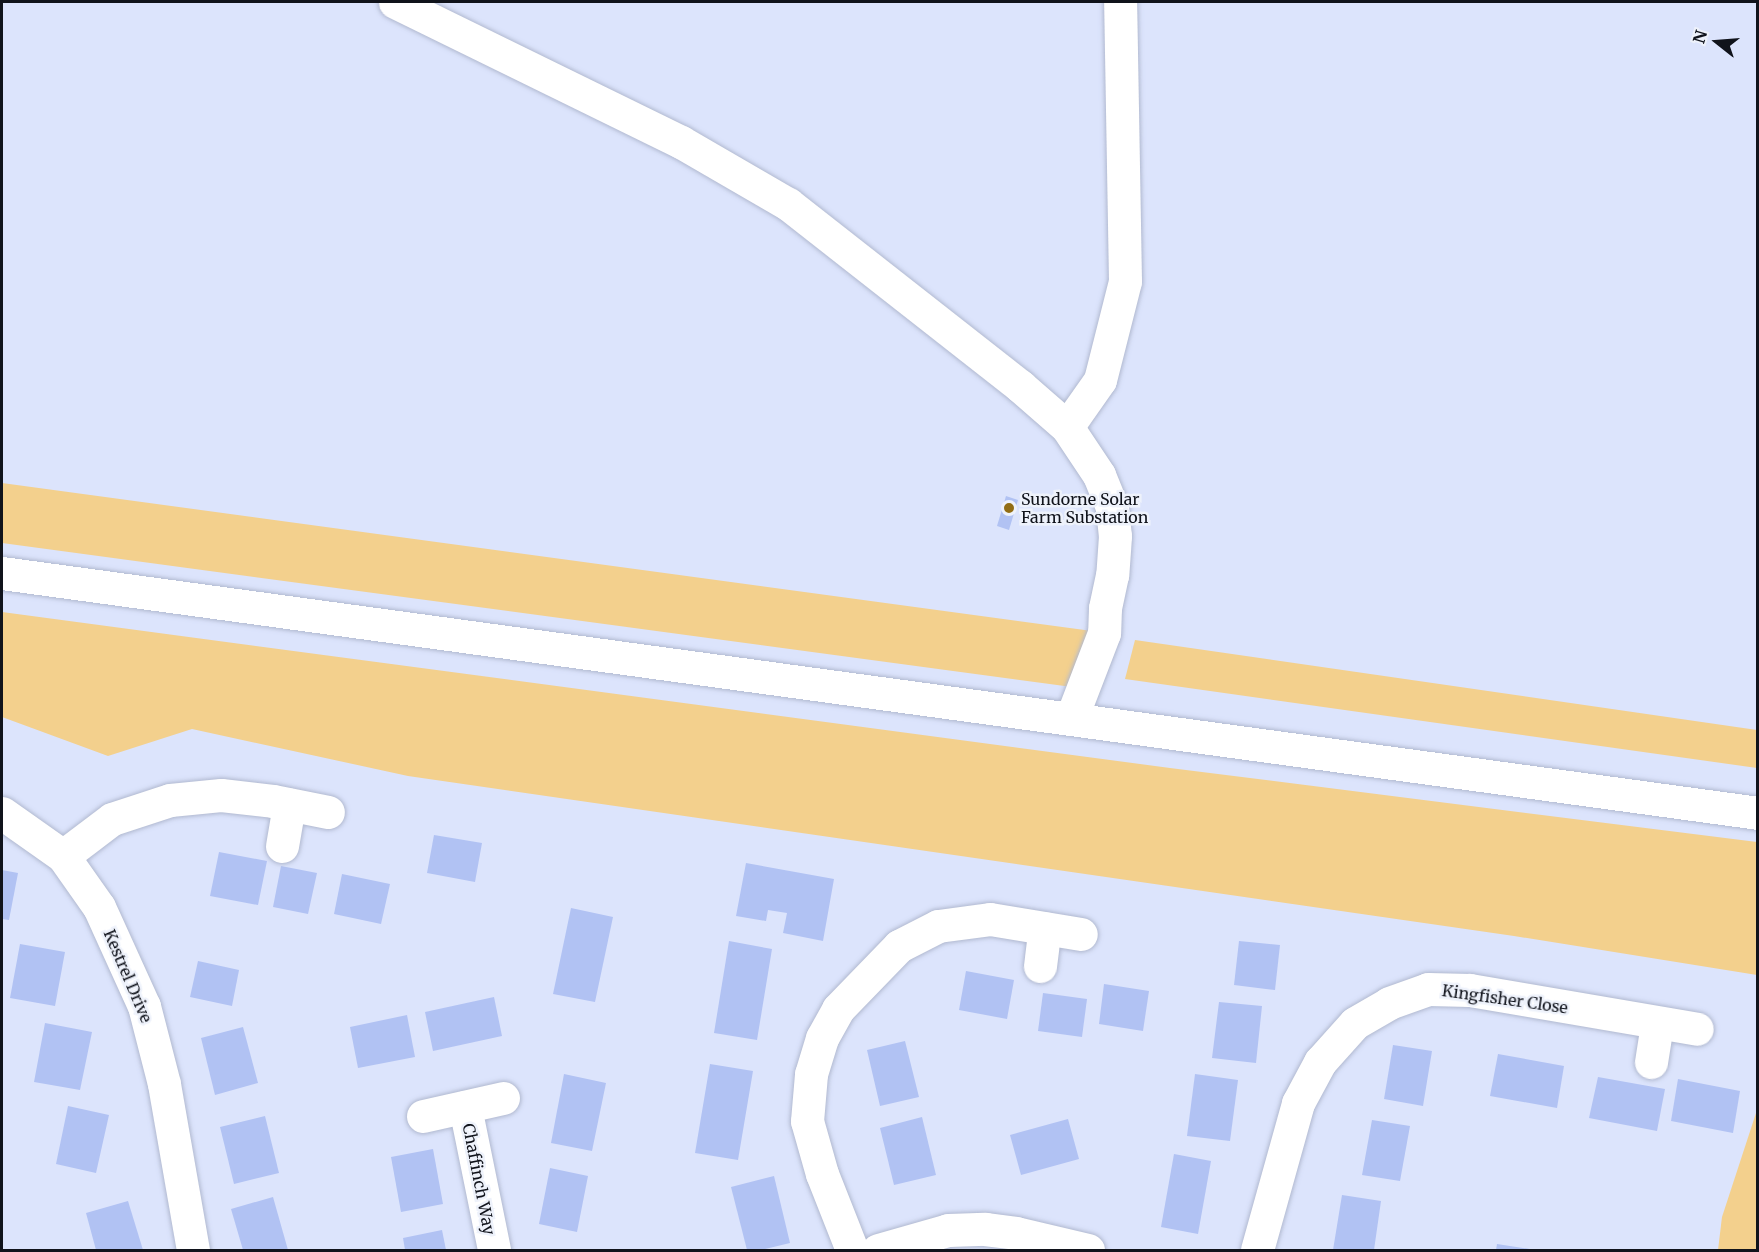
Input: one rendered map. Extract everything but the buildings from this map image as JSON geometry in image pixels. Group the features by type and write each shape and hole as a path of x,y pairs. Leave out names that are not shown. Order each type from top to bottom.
{"main road":[{"path":"394,2 681,142 788,204 1020,386 1067,428 1099,475 1112,508 1116,536 1104,633 1071,719"},
{"path":"1067,428 1100,380 1125,281 1120,2"},
{"path":"2,573 1758,813"},
{"path":"63,856 112,819 170,800 221,795 328,812"},
{"path":"282,846 289,805"},
{"name":"Kestrel Drive","path":"2,813 63,856 99,907 144,1006 164,1084 194,1251"},
{"path":"852,1251 822,1174 807,1121 811,1074 822,1038 838,1009 899,946 938,926 990,919 1081,934"},
{"path":"1040,966 1045,928"},
{"name":"Kingfisher Close","path":"1257,1251 1298,1103 1303,1093 1320,1062 1355,1023 1389,1003 1428,988 1470,990 1697,1029"},
{"path":"1651,1062 1657,1023"},
{"path":"423,1116 503,1098"},
{"name":"Chaffinch Way","path":"465,1107 494,1251"},
{"path":"878,1251 948,1230 973,1240 1016,1233 1088,1251"}],"shaded area":[{"path":"2,483 1092,631 1072,687 2,543"},
{"path":"2,612 1170,768 1757,842 1757,975 1514,936 408,776 192,729 108,756 2,717"},
{"path":"1135,640 1757,730 1757,768 1125,679"},
{"path":"1757,1110 1757,1250 1718,1250 1722,1217"}],"place":[{"name":"Sundorne Solar Farm Substation","path":"1009,508"}]}
